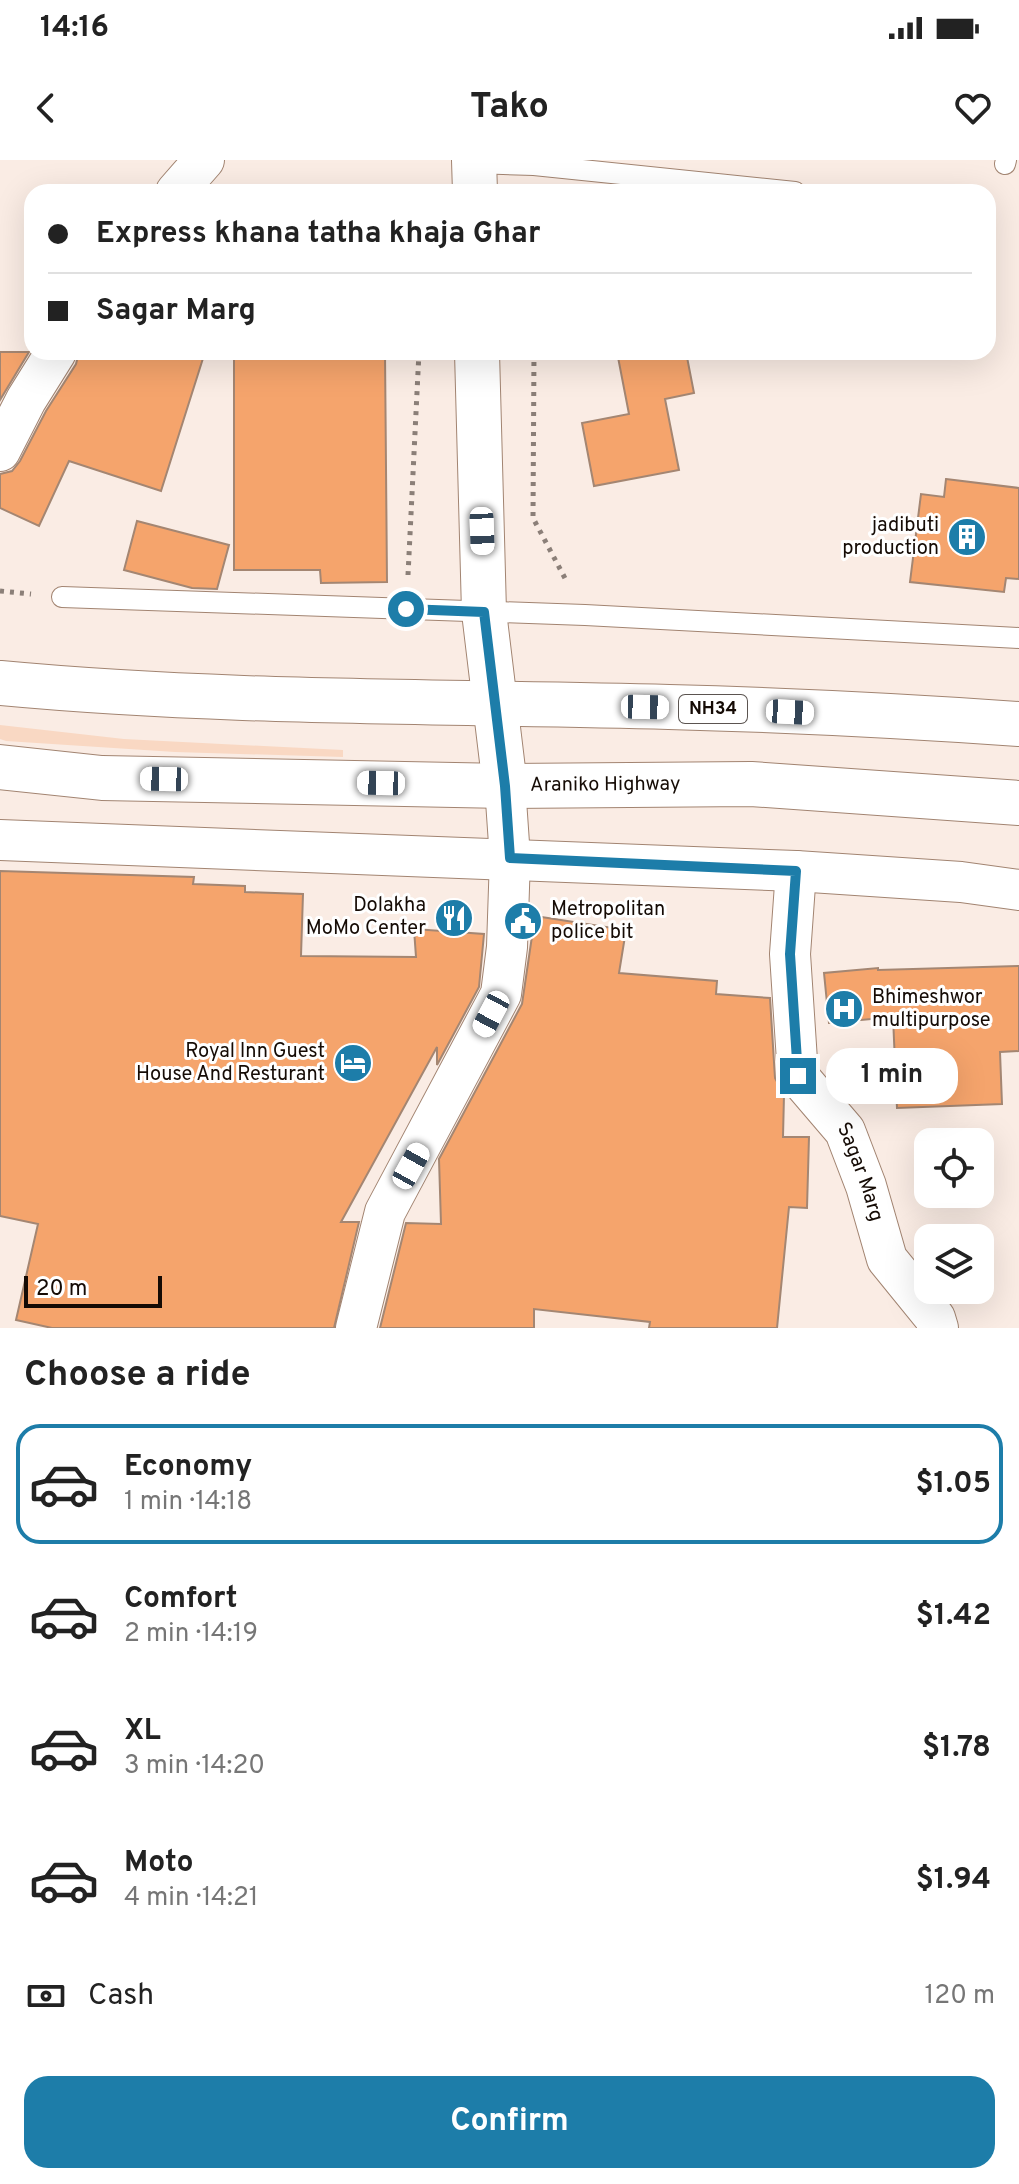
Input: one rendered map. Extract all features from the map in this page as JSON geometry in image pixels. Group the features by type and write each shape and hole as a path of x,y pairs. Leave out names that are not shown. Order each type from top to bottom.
{"main road":[{"path":"477,360 484,612 505,786"},
{"name":"NH34","path":"0,683 131,694 669,707 1019,724"},
{"name":"Araniko Highway","path":"0,767 102,778 505,786 751,784 1019,803"}],"street":[{"path":"183,184 204,160"},
{"path":"0,451 51,360"},
{"path":"356,1328 385,1212 501,994 507,947 510,858 505,786"},
{"path":"0,840 796,871 961,882 1019,890"},
{"name":"Sagar Marg","path":"796,871 790,954 798,1076 845,1131 866,1186 887,1259 935,1318 938,1328"}],"lane":[{"path":"474,172 534,165 718,184"},
{"path":"62,597 585,615 1019,638"}],"path":[{"path":"406,609 419,360"},
{"path":"534,360 533,518 585,615"}],"shaded area":[{"path":"0,725 124,739 343,750 343,757 175,752 6,741 0,739"}],"building":[{"path":"0,352 24,352 24,360 0,400"},
{"path":"77,360 202,360 161,491 69,461 39,526 0,508 0,474 12,471 20,461 46,411"},
{"path":"234,360 385,360 387,582 321,583 320,570 234,570"},
{"path":"619,360 688,360 694,393 665,399 679,470 594,486 582,423 629,414"},
{"name":"jadibuti production","path":"946,479 1019,488 1019,579 1006,578 1004,592 910,582 921,494 944,497"},
{"path":"137,521 229,545 217,589 192,588 124,570"},
{"path":"0,871 194,877 193,884 245,886 245,892 303,894 301,956 416,957 414,929 484,934 479,987 437,1065 437,1047 341,1222 359,1222 334,1328 52,1328 16,1320 38,1224 0,1216"},
{"path":"535,916 626,930 619,973 717,981 716,994 770,998 775,1078 784,1095 783,1137 809,1137 807,1208 789,1207 777,1328 649,1328 650,1322 534,1309 534,1328 380,1328 406,1223 441,1224 439,1159 522,1004"},
{"path":"1019,966 1019,1051 1000,1052 1002,1104 897,1108 893,1017 829,1023 824,973 878,968"}],"place":[{"name":"jadibuti production","path":"967,537"},
{"name":"Dolakha MoMo Center","path":"454,918"},
{"name":"Metropolitan police bit","path":"523,921"},
{"name":"Bhimeshwor multipurpose","path":"844,1009"},
{"name":"Royal Inn Guest House And Resturant","path":"353,1063"}],"route":[{"path":"406,609 484,612 505,786 510,858 796,871 790,954 798,1076"}]}
